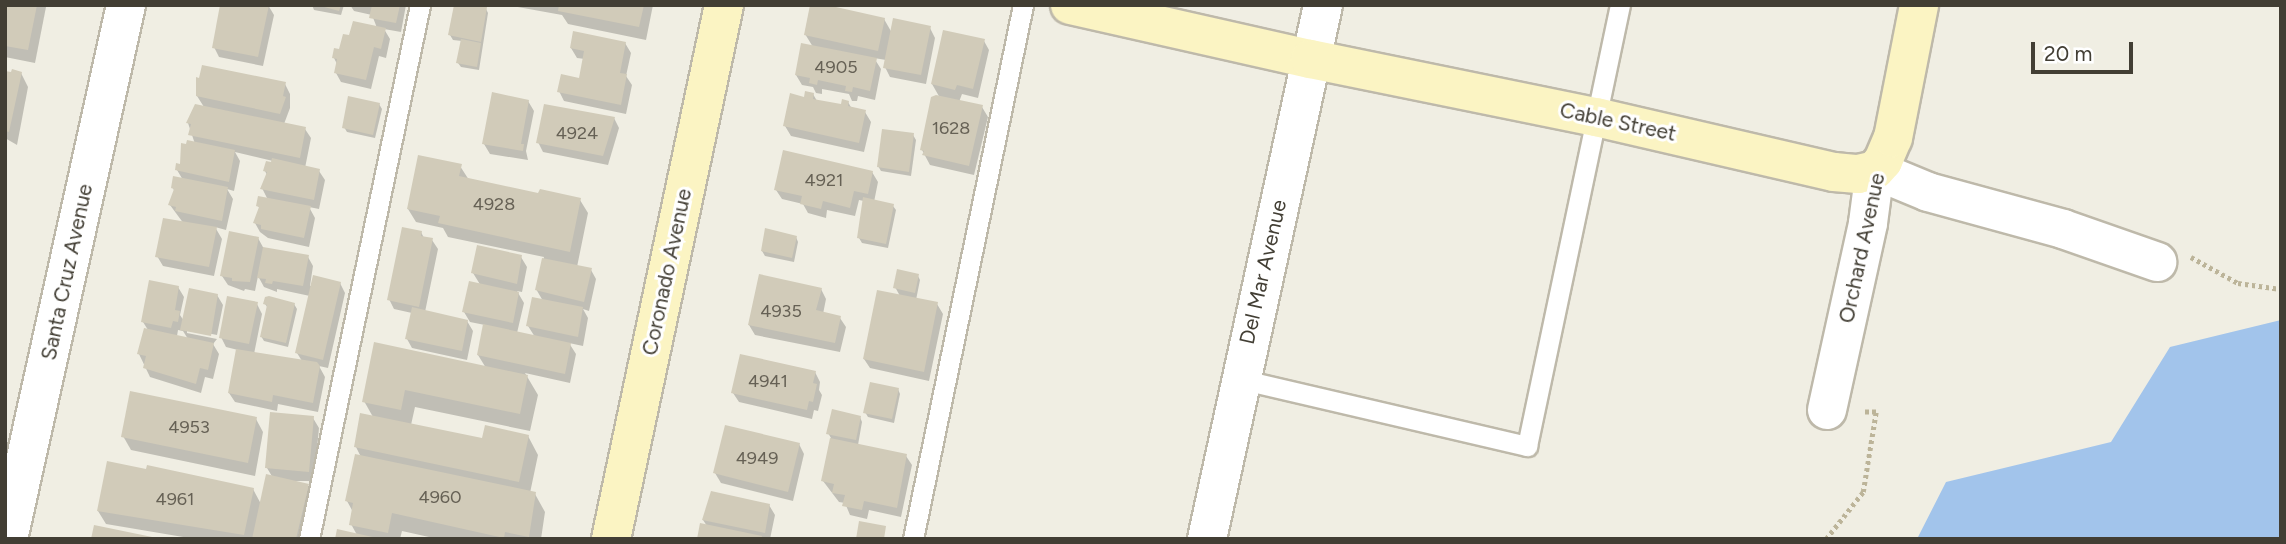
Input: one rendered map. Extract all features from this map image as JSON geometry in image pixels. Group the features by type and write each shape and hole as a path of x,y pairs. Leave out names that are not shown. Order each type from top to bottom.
{"street":[{"name":"Santa Cruz Avenue","path":"8,539 126,5"},
{"name":"Coronado Avenue","path":"611,539 724,5"},
{"name":"Cable Street","path":"1070,5 1310,60 1597,117 1834,172 1858,174 1875,170 1928,192 2063,229 2157,262"},
{"name":"Del Mar Avenue","path":"1207,539 1323,5"},
{"name":"Orchard Avenue","path":"1827,410 1868,223 1875,170 1883,161 1893,138 1920,5"}],"lane":[{"path":"309,539 420,5"},
{"path":"914,539 1023,5"},
{"path":"1240,379 1527,446 1620,5"}],"path":[{"path":"2157,262 2178,250 2238,283 2281,289"},
{"path":"1826,539 1863,492 1875,426"}],"water":[{"path":"2281,320 2281,539 1917,539 1946,482 2111,442 2170,347"}],"building":[{"path":"5,5 37,5 28,50 5,46"},
{"path":"220,5 269,5 258,57 212,48"},
{"path":"317,5 341,5 339,11"},
{"path":"372,5 400,5 396,23 369,18"},
{"path":"454,5 487,7 481,42 448,35"},
{"path":"559,5 644,5 639,27 558,11"},
{"path":"810,5 827,5 885,18 878,51 804,35"},
{"path":"893,18 931,26 921,75 883,68"},
{"path":"353,21 386,28 381,49 374,47 366,80 334,73 337,59 332,58 334,48 339,49 343,34 349,35"},
{"path":"943,30 985,39 973,89 957,85 955,90 931,84"},
{"path":"573,31 626,42 620,73 627,74 621,105 557,92 561,74 579,78 584,51 570,48"},
{"path":"461,39 481,43 477,67 456,63"},
{"path":"801,43 877,58 870,91 853,87 852,92 845,91 846,86 818,80 817,85 809,83 810,78 795,75"},
{"path":"202,65 286,82 283,96 286,97 280,114 196,96 196,77 199,78"},
{"path":"12,69 22,72 9,132 5,131 5,71 11,72"},
{"path":"805,91 814,93 813,99 841,104 842,99 849,101 848,106 866,110 859,143 783,126 790,93 804,97"},
{"path":"492,92 529,100 521,144 524,144 523,151 482,144"},
{"path":"936,95 983,105 969,166 922,155 924,151 920,150 931,97"},
{"path":"348,96 380,103 373,135 342,128"},
{"path":"195,104 306,127 300,158 188,135 191,124 186,123"},
{"path":"544,104 615,117 603,156 536,143"},
{"path":"882,129 914,133 909,172 877,167"},
{"path":"187,140 235,150 229,182 175,170 176,163 180,164 181,143 186,144"},
{"path":"783,150 873,171 868,194 854,191 850,208 823,201 821,209 800,204 802,196 774,190"},
{"path":"418,155 462,164 459,176 538,193 540,189 581,198 570,252 438,223 440,216 407,209"},
{"path":"272,158 320,169 314,200 260,189 267,172 263,171 266,161 271,162"},
{"path":"173,176 228,187 222,221 175,211 176,207 168,205 174,189 171,188"},
{"path":"258,196 311,206 304,238 261,229 261,225 253,223 259,207 256,206"},
{"path":"863,197 894,204 886,244 857,238"},
{"path":"163,218 217,227 209,267 155,257"},
{"path":"402,227 422,231 421,236 433,238 419,307 387,300"},
{"path":"765,228 797,236 792,258 761,251"},
{"path":"229,231 259,237 250,282 232,281 232,278 220,276"},
{"path":"477,245 522,255 517,284 471,273"},
{"path":"263,247 309,255 303,286 273,281 272,284 265,283 266,279 257,278"},
{"path":"542,258 592,268 584,302 535,290"},
{"path":"897,269 919,274 915,293 893,288"},
{"path":"759,274 822,288 816,310 841,316 835,343 748,325"},
{"path":"313,275 341,282 323,360 295,353"},
{"path":"149,280 179,286 175,310 180,311 178,322 173,321 171,328 141,322"},
{"path":"469,281 519,292 513,323 462,312"},
{"path":"189,288 218,294 211,336 180,330"},
{"path":"877,290 938,302 924,372 863,359"},
{"path":"227,296 258,302 249,344 219,338"},
{"path":"265,297 295,303 286,343 260,337 267,305 263,304"},
{"path":"532,297 583,307 578,337 526,326"},
{"path":"412,307 468,320 462,351 405,339"},
{"path":"483,324 571,343 565,374 477,355"},
{"path":"144,328 214,343 208,370 200,368 196,384 143,368 146,356 137,354"},
{"path":"374,342 528,375 520,414 405,390 401,410 362,402"},
{"path":"236,349 317,362 320,366 313,403 273,395 272,402 228,393"},
{"path":"740,354 816,371 813,383 817,384 813,402 809,401 807,410 731,393"},
{"path":"870,382 899,388 892,419 863,413"},
{"path":"130,391 257,417 248,463 121,437"},
{"path":"832,409 861,416 856,440 826,434"},
{"path":"270,412 314,416 309,472 265,468"},
{"path":"360,413 482,438 485,425 529,435 519,482 354,447"},
{"path":"725,425 800,443 788,492 713,473"},
{"path":"830,438 907,454 897,508 864,501 862,510 842,506 845,495 832,493 834,484 821,481"},
{"path":"355,454 536,492 529,537 505,532 504,538 392,513 388,533 349,525 353,503 345,501"},
{"path":"107,461 146,469 147,465 254,488 244,535 97,511"},
{"path":"266,474 309,484 296,539 252,539"},
{"path":"711,491 770,504 765,533 702,520"},
{"path":"859,521 886,526 884,539 856,539"},
{"path":"700,523 762,536 761,539 697,539"},
{"path":"94,525 157,538 157,539 91,539"},
{"path":"337,529 377,538 377,539 335,539"}]}
